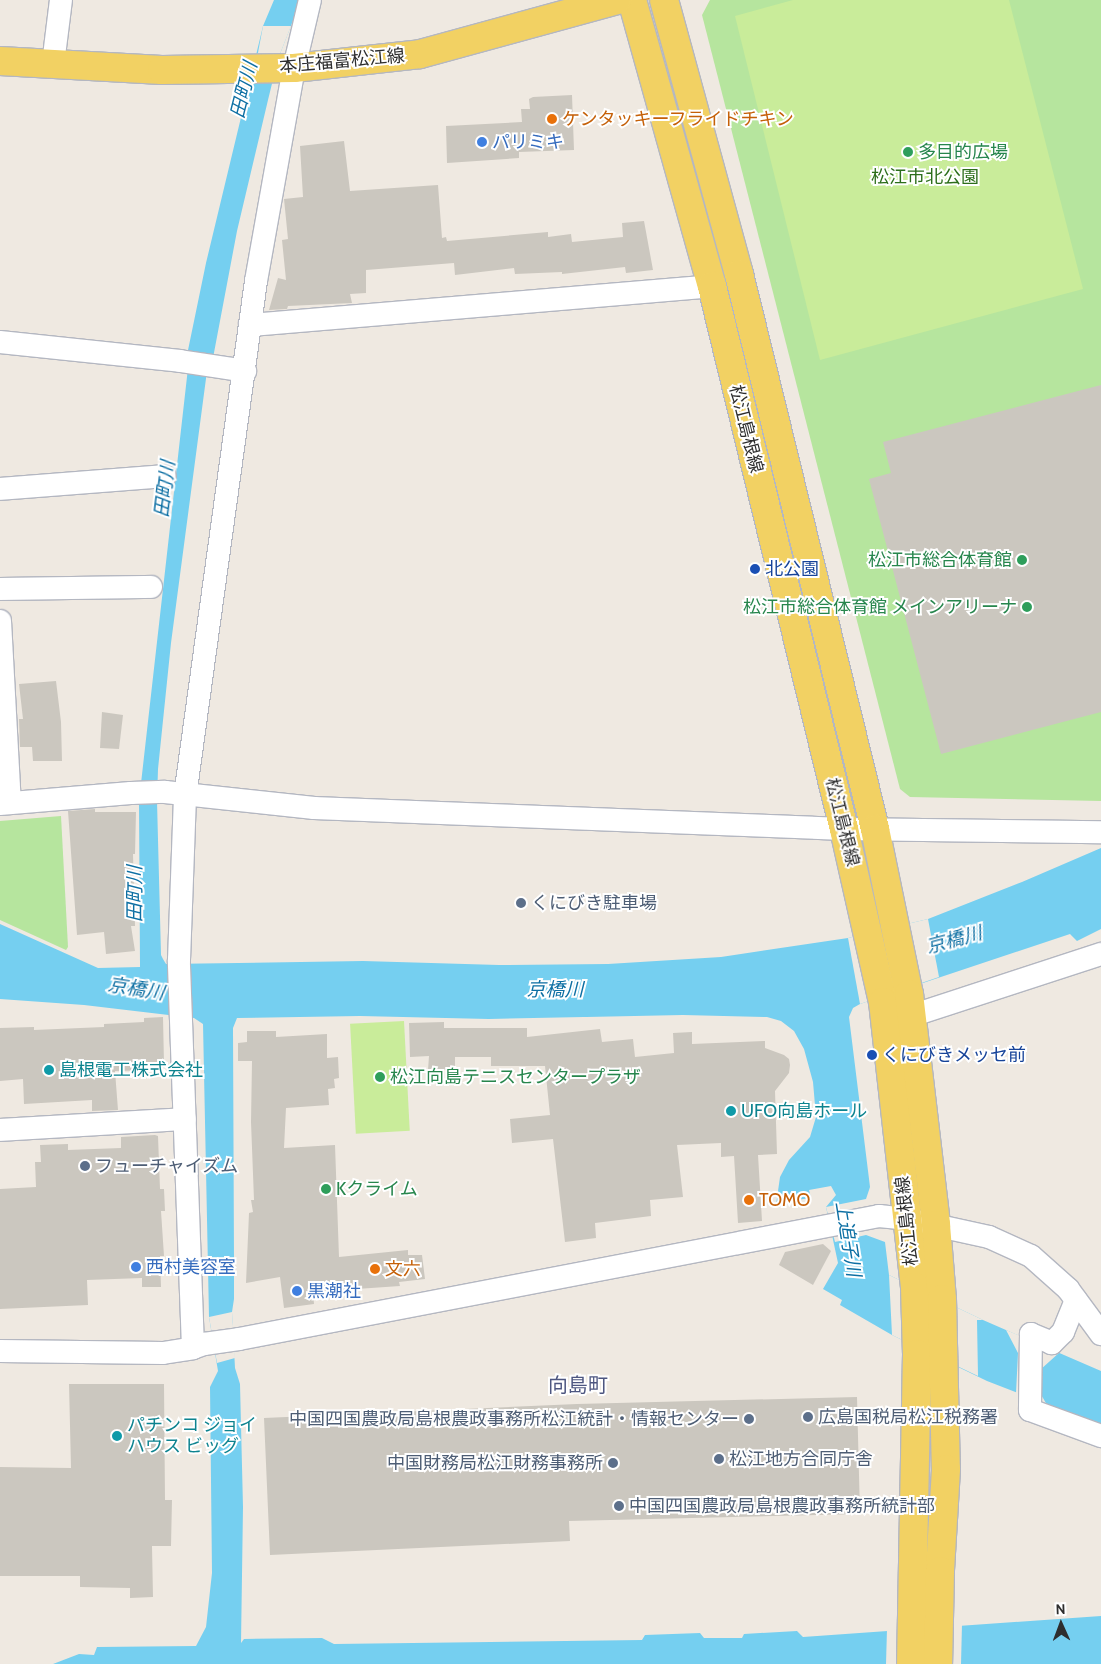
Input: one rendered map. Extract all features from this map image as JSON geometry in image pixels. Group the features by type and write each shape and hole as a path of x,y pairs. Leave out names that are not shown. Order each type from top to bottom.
{"main road":[{"name":"本庄福富松江線","path":"0,61 162,70 287,68 420,54 617,0"},
{"name":"松江島根線","path":"632,0 712,286 844,829 883,1002 914,1287 917,1354 911,1664"},
{"name":"松江島根線","path":"664,0 739,274 875,829 894,916 910,1005 936,1225 945,1367 946,1469 940,1572 938,1664"}],"street":[{"path":"52,64 61,0"},
{"path":"199,1346 180,1025 175,794 245,372 287,68 310,0"},
{"path":"250,325 712,286"},
{"path":"0,342 184,361 245,372"},
{"path":"0,489 164,476"},
{"path":"0,589 151,587"},
{"path":"0,621 5,803 134,792 175,794 314,808 844,829 1101,832"},
{"path":"910,1005 1101,954"},
{"path":"0,1130 185,1119"},
{"path":"0,1351 162,1353 879,1216 907,1218 989,1237 1031,1256 1068,1290 1101,1334"},
{"path":"1076,1300 1063,1332 1052,1343 1031,1334 1030,1410 1101,1436"}],"green space":[{"name":"松江市北公園","path":"710,0 1101,0 1101,801 910,797 900,789 702,15"},
{"name":"多目的広場","path":"793,0 1009,0 1083,289 820,360 735,16"},
{"path":"61,816 68,947 66,950 0,920 0,821"},
{"name":"松江向島テニスセンタープラザ","path":"404,1021 410,1131 356,1134 350,1024"}],"water":[{"path":"274,0 301,0 278,59 237,231 213,358 207,371 171,643 158,769 157,801 161,955 163,959 166,964 363,961 499,965 608,964 721,957 848,938 928,919 1101,848 1101,929 1077,941 1070,934 860,1004 853,1008 849,1017 870,1187 866,1199 866,1235 885,1242 889,1275 983,1320 1101,1371 1101,1425 987,1381 892,1335 840,1305 842,1300 823,1289 838,1263 826,1207 836,1195 831,1186 809,1190 811,1198 796,1200 795,1193 790,1194 791,1201 776,1205 780,1177 789,1160 810,1137 816,1117 813,1082 804,1049 794,1031 781,1021 767,1017 683,1015 489,1019 360,1016 237,1018 233,1028 234,1299 232,1312 235,1368 240,1384 243,1507 241,1643 244,1639 322,1638 334,1644 642,1640 645,1635 700,1633 704,1638 742,1638 744,1634 797,1631 803,1637 1101,1616 1101,1664 53,1664 79,1654 94,1655 97,1647 196,1646 206,1627 212,1573 210,1387 218,1371 209,1317 203,1024 194,1018 84,1005 0,999 0,924 98,968 140,967 139,801 188,368 187,355 206,263 263,26"}],"pier":[{"path":"263,26 291,26 278,59 257,58"},
{"path":"928,919 939,977 860,1004 848,938"},
{"path":"866,1199 866,1235 835,1242 826,1207"},
{"path":"889,1275 983,1320 977,1320 978,1376 892,1335"},
{"path":"232,1312 235,1358 217,1363 209,1317"},
{"path":"1006,1330 1060,1352 1040,1370 1039,1391 1047,1405 1016,1393 1018,1353"},
{"path":"962,1624 961,1664 886,1664 887,1629"}],"building":[{"path":"572,95 574,150 519,152 519,158 447,163 446,126 522,122 521,109 530,109 529,99 533,97"},
{"path":"344,141 350,191 438,185 442,238 446,237 447,241 548,232 548,237 571,234 572,242 623,237 622,223 644,221 653,270 626,273 625,267 562,274 562,272 515,274 514,268 455,275 454,263 366,270 366,293 350,294 352,303 288,306 287,309 269,310 278,278 286,280 282,240 288,239 284,199 303,197 300,146"},
{"name":"松江市総合体育館","path":"1101,385 1101,712 941,754 869,479 891,473 883,442"},
{"path":"56,681 61,722 62,761 33,761 32,747 20,747 19,719 23,719 19,684"},
{"path":"102,712 123,715 119,749 100,748"},
{"path":"95,809 95,812 136,812 135,854 133,854 135,926 131,926 135,951 106,954 104,932 77,935 68,811"},
{"path":"163,1017 164,1064 156,1064 156,1070 115,1071 118,1110 92,1111 92,1100 24,1104 23,1079 0,1081 0,1028 34,1027 34,1030 104,1027 104,1024 144,1022 144,1018"},
{"path":"444,1022 444,1028 527,1028 527,1037 600,1029 602,1042 633,1039 635,1057 674,1053 673,1033 692,1032 692,1044 765,1041 765,1048 784,1055 789,1059 790,1065 789,1073 775,1091 777,1154 758,1155 762,1221 738,1223 734,1156 721,1157 721,1143 677,1145 683,1197 650,1200 651,1216 595,1223 596,1238 565,1242 553,1139 512,1143 510,1119 550,1115 545,1066 491,1066 491,1057 455,1057 455,1070 428,1070 429,1056 410,1057 409,1023"},
{"path":"247,1031 276,1031 276,1037 327,1034 327,1058 338,1057 339,1078 334,1079 335,1088 328,1089 329,1105 286,1108 284,1148 335,1145 339,1257 408,1250 408,1255 422,1255 425,1279 399,1282 400,1286 313,1292 314,1304 284,1308 280,1277 246,1283 249,1213 253,1212 251,1200 254,1200 251,1122 252,1061 238,1061 238,1043 247,1042"},
{"path":"158,1136 160,1189 164,1189 165,1211 161,1211 164,1256 160,1256 161,1287 142,1287 142,1278 87,1280 88,1305 0,1309 0,1189 36,1187 35,1162 41,1162 40,1145 68,1144 68,1150 121,1148 121,1137"},
{"path":"823,1244 831,1251 813,1285 779,1265 785,1252"},
{"path":"69,1384 164,1384 165,1500 172,1500 171,1546 152,1546 153,1597 130,1598 130,1588 80,1587 80,1576 0,1576 0,1467 71,1468"},
{"path":"857,1397 860,1514 569,1521 570,1541 270,1555 264,1418 577,1404"}],"place":[{"name":"ケンタッキーフライドチキン","path":"552,119"},
{"name":"パリミキ","path":"482,142"},
{"name":"多目的広場","path":"908,152"},
{"name":"松江市総合体育館","path":"1022,560"},
{"name":"北公園","path":"755,569"},
{"name":"松江市総合体育館 メインアリーナ","path":"1027,607"},
{"name":"くにびき駐車場","path":"521,903"},
{"name":"くにびきメッセ前","path":"872,1055"},
{"name":"島根電工株式会社","path":"49,1070"},
{"name":"松江向島テニスセンタープラザ","path":"380,1077"},
{"name":"UFO向島ホール","path":"731,1111"},
{"name":"フューチャイズム","path":"85,1166"},
{"name":"Kクライム","path":"326,1189"},
{"name":"TOMO","path":"749,1200"},
{"name":"西村美容室","path":"136,1267"},
{"name":"文六","path":"375,1269"},
{"name":"黒潮社","path":"297,1291"},
{"name":"広島国税局松江税務署","path":"808,1417"},
{"name":"中国四国農政局島根農政事務所松江統計・情報センター","path":"749,1419"},
{"name":"パチンコ ジョイ ハウス ビッグ","path":"117,1436"},
{"name":"松江地方合同庁舎","path":"719,1459"},
{"name":"中国財務局松江財務事務所","path":"613,1463"},
{"name":"中国四国農政局島根農政事務所統計部","path":"619,1506"}],"district":[{"name":"向島町","path":"578,1385"}],"water label":[{"name":"田町川","path":"244,90"},
{"name":"田町川","path":"165,489"},
{"name":"田町川","path":"135,894"},
{"name":"京橋川","path":"954,940"},
{"name":"京橋川","path":"136,989"},
{"name":"京橋川","path":"555,990"},
{"name":"上追子川","path":"848,1239"}]}
